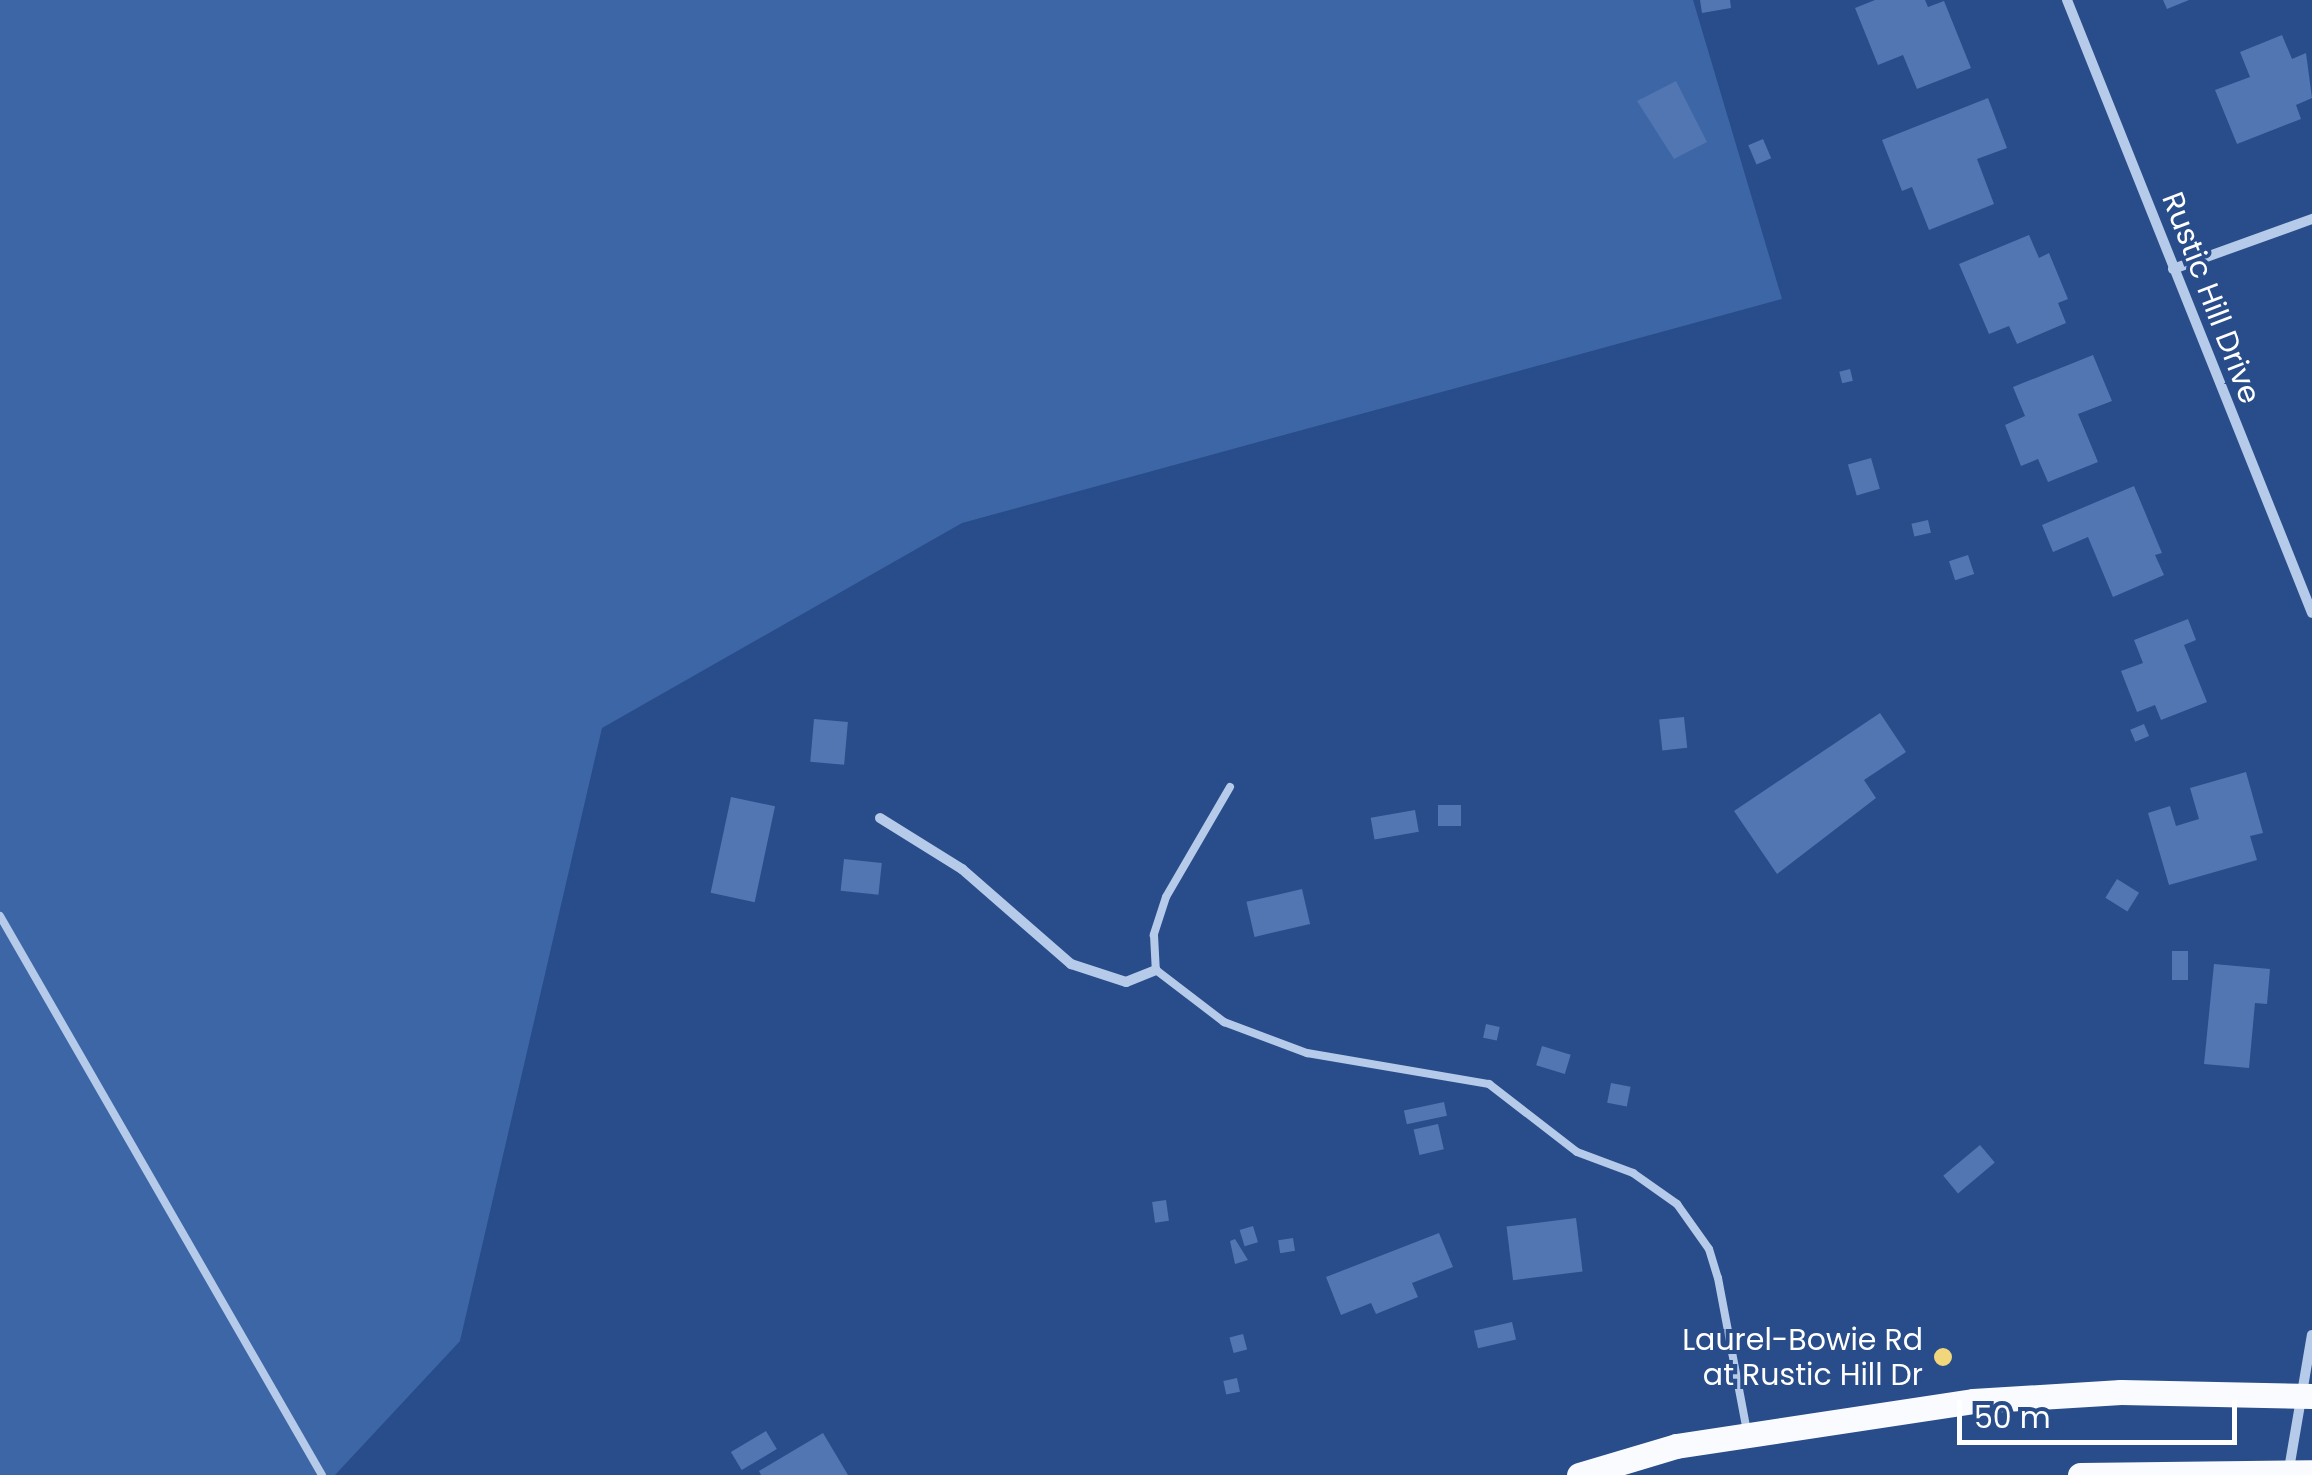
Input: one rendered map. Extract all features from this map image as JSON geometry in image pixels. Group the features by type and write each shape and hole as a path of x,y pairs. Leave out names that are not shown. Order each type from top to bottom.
{"main road":[{"path":"1578,1475 1747,1433 1973,1401 2122,1392 2307,1396"},
{"path":"2080,1475 2301,1470"}],"street":[{"name":"Rustic Hill Drive","path":"2067,0 2312,613"},
{"path":"2173,270 2312,218"},
{"path":"880,818 962,869 1071,964 1126,982 1156,970"},
{"path":"2301,1470 2312,1335"}],"lane":[{"path":"1230,787 1166,897 1154,935 1156,970 1224,1022 1308,1053 1489,1084 1577,1152 1633,1174 1677,1204 1709,1249 1718,1278 1747,1433"},
{"path":"0,916 322,1475"}],"shaded area":[{"path":"0,0 1693,0 1782,299 962,523 602,728 460,1341 335,1475 0,1475"}],"building":[{"path":"1700,0 1730,0 1731,8 1702,13"},
{"path":"1875,0 1925,0 1928,7 1944,1 1971,68 1917,89 1903,55 1878,65 1855,8"},
{"path":"2163,0 2189,0 2167,9"},
{"path":"2282,35 2292,59 2306,53 2312,98 2296,105 2301,119 2237,144 2215,90 2250,77 2240,52"},
{"path":"1676,81 1707,142 1674,159 1637,101"},
{"path":"1988,98 2007,148 1977,159 1994,204 1929,230 1912,187 1902,191 1882,140"},
{"path":"1763,139 1771,158 1756,165 1748,145"},
{"path":"2029,235 2039,258 2049,253 2068,299 2058,303 2066,323 2017,344 2009,326 1989,334 1959,264"},
{"path":"2093,355 2112,401 2078,414 2098,462 2048,482 2038,459 2021,466 2005,425 2025,416 2013,387"},
{"path":"1850,369 1853,381 1842,383 1839,372"},
{"path":"1871,458 1880,489 1857,495 1848,465"},
{"path":"2134,486 2162,553 2155,555 2164,575 2113,597 2088,537 2053,552 2042,525"},
{"path":"1928,520 1931,533 1914,536 1911,524"},
{"path":"1968,555 1974,574 1955,580 1949,561"},
{"path":"2188,619 2196,640 2184,645 2207,702 2161,720 2155,705 2137,712 2121,671 2143,663 2134,640"},
{"path":"1880,713 1906,752 1864,780 1876,798 1777,874 1734,811"},
{"path":"1684,717 1687,748 1662,750 1659,720"},
{"path":"814,719 848,722 844,765 810,762"},
{"path":"2144,724 2149,736 2135,742 2130,730"},
{"path":"2246,772 2263,833 2250,836 2257,860 2169,885 2148,813 2170,806 2176,826 2199,819 2190,788"},
{"path":"731,797 775,806 755,902 711,893"},
{"path":"1438,805 1461,805 1461,826 1438,826"},
{"path":"1415,810 1419,832 1375,839 1371,818"},
{"path":"844,859 882,863 878,895 841,891"},
{"path":"2117,879 2139,893 2127,911 2105,898"},
{"path":"1302,889 1310,924 1255,937 1246,902"},
{"path":"2172,951 2188,951 2188,980 2172,980"},
{"path":"2214,964 2270,969 2267,1004 2255,1003 2249,1068 2204,1064"},
{"path":"1486,1024 1500,1027 1497,1041 1483,1038"},
{"path":"1542,1046 1571,1055 1565,1074 1536,1065"},
{"path":"1611,1083 1631,1087 1627,1106 1607,1103"},
{"path":"1444,1102 1447,1116 1407,1124 1404,1111"},
{"path":"1438,1124 1444,1149 1419,1155 1414,1130"},
{"path":"1980,1145 1995,1163 1958,1193 1943,1176"},
{"path":"1166,1200 1169,1221 1155,1223 1152,1202"},
{"path":"1576,1218 1583,1272 1513,1280 1507,1227"},
{"path":"1253,1226 1258,1242 1245,1246 1240,1230"},
{"path":"1439,1233 1453,1267 1412,1283 1418,1297 1376,1314 1371,1303 1341,1315 1326,1277"},
{"path":"1293,1238 1295,1251 1280,1253 1278,1240"},
{"path":"1235,1239 1248,1260 1235,1264 1230,1241"},
{"path":"1512,1322 1516,1340 1478,1348 1474,1331"},
{"path":"1243,1334 1247,1349 1234,1353 1229,1338"},
{"path":"1237,1378 1240,1392 1226,1395 1223,1381"},
{"path":"766,1431 777,1449 742,1470 731,1452"},
{"path":"823,1433 848,1475 761,1475 759,1471"}],"place":[{"name":"Laurel-Bowie Rd at Rustic Hill Dr","path":"1943,1357"}]}
